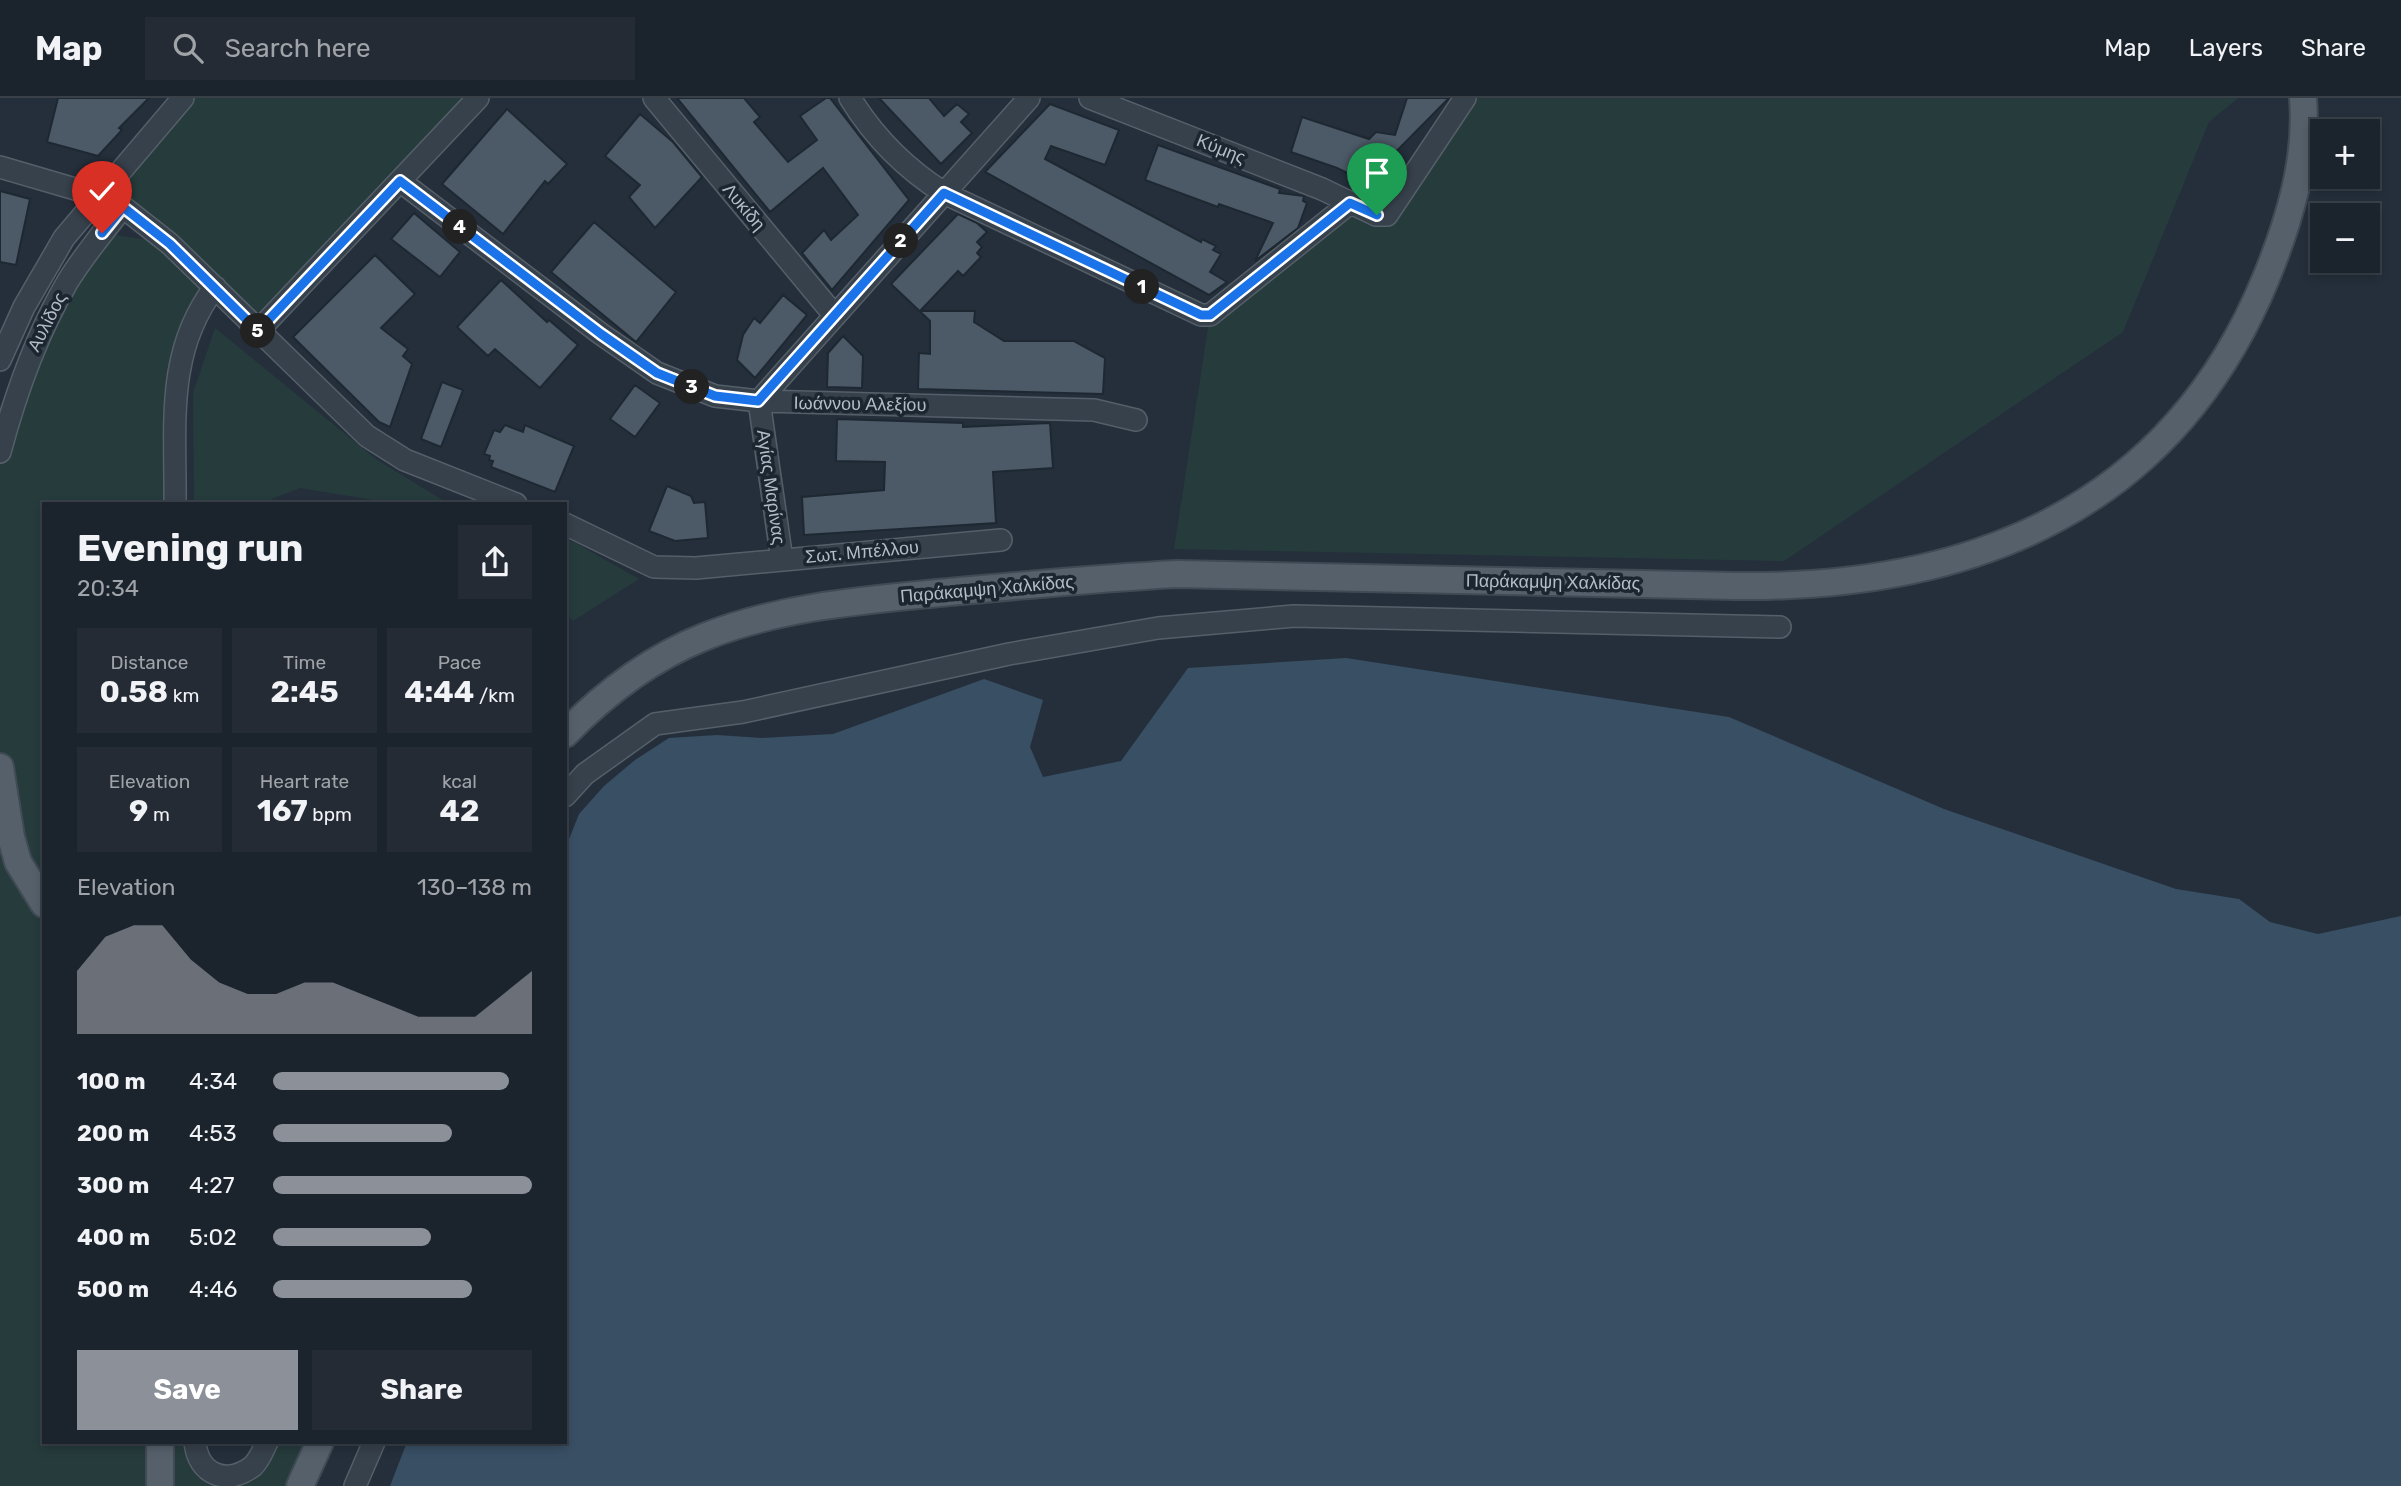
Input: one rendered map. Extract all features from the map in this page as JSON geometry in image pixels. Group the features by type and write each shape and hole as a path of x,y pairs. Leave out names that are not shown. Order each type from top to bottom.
{"main road":[{"name":"Παράκαμψη Χαλκίδας","path":"567,732 626,681 660,658 702,638 743,623 784,613 883,599 1177,574 1803,586 1871,579 1984,552 2055,521 2100,493 2183,418 2219,370 2249,317 2272,265 2284,229 2299,176 2303,143 2302,98"},
{"path":"0,766 11,836 19,863 42,901"},
{"path":"160,1444 160,1486"},
{"path":"300,1486 319,1444"}],"street":[{"name":"Αυλίδος","path":"1,357 24,307 64,238 183,98"},
{"path":"258,331 478,98"},
{"name":"Λυκίδη","path":"654,98 835,316"},
{"path":"850,98 863,119 917,177 944,193 1201,315 1210,315 1350,203"},
{"path":"758,401 1029,98"},
{"name":"Κύμης","path":"1090,98 1322,189 1377,215 1387,215 1465,98"},
{"path":"0,167 99,196 123,207 170,244 367,436 405,460 479,496 507,502"},
{"name":"Ιωάννου Αλεξίου","path":"400,181 601,334 657,373 715,396 758,401 1094,410 1136,421"},
{"name":"Αυλίδος","path":"0,452 12,404 28,361 50,315 69,279 123,207"},
{"path":"175,502 175,407 180,366 190,329 203,303 215,287"},
{"name":"Αγίας Μαρίνας","path":"758,401 782,560"},
{"name":"Σωτ. Μπέλλου","path":"567,525 654,567 696,568 1001,540"},
{"path":"567,794 585,774 655,724 743,712 1009,654 1158,628 1294,616 1780,627"},
{"path":"195,1444 199,1462 205,1470 225,1479 250,1469 266,1444"},
{"path":"355,1486 373,1444"}],"green space":[{"path":"183,98 478,98 258,331 216,288 186,340 175,502 42,502 42,1444 197,1444 225,1479 265,1444 319,1444 300,1486 0,1486 0,452 12,404 102,233 169,243 99,196"},
{"path":"1465,98 2238,98 2209,122 2123,332 1784,561 1174,549 1210,315 1350,203 1376,215"},
{"path":"215,328 376,459 446,502 385,502 300,488 272,499 271,502 194,502 193,393"},
{"path":"567,540 639,579 573,621 567,616"}],"water":[{"path":"1346,658 1729,717 1944,809 2176,889 2239,899 2270,922 2318,934 2401,916 2401,1486 390,1486 406,1444 567,1444 567,844 579,814 604,786 635,760 669,738 717,735 762,738 833,734 984,679 1043,700 1030,747 1043,777 1121,761 1188,668"}],"building":[{"path":"58,98 149,98 119,128 122,130 98,156 47,142"},
{"path":"677,98 744,98 760,117 754,122 788,162 817,140 800,116 830,98 909,200 832,290 802,253 824,230 831,240 858,215 823,168 770,212"},
{"path":"879,98 929,98 944,116 957,104 969,114 961,122 972,133 941,164"},
{"path":"1407,98 1449,98 1366,182 1337,168 1291,152 1302,117 1369,139 1376,132 1395,135"},
{"path":"1050,104 1119,130 1105,165 1051,146 1045,159 1201,242 1202,239 1216,246 1213,250 1221,254 1210,272 1227,282 1209,295 985,172"},
{"path":"507,109 567,164 548,184 545,181 503,234 442,184"},
{"path":"640,114 673,142 702,177 655,228 629,197 640,185 605,156"},
{"path":"1158,145 1280,189 1279,193 1304,196 1303,201 1307,203 1298,228 1255,261 1273,223 1219,204 1218,207 1145,180"},
{"path":"0,191 30,199 16,265 0,262"},
{"path":"414,213 460,252 440,277 391,239"},
{"path":"958,214 977,223 987,232 977,242 982,247 977,253 981,257 963,276 958,271 920,311 975,311 974,322 1004,341 1074,341 1105,358 1103,394 918,389 919,353 930,354 930,321 891,284"},
{"path":"594,222 676,292 636,342 551,272"},
{"path":"375,255 415,294 381,328 408,349 403,356 412,364 390,427 379,422 293,337"},
{"path":"501,280 547,322 549,320 578,345 540,388 495,349 488,356 457,327"},
{"path":"783,295 807,315 755,378 737,360 743,335 754,318 760,323"},
{"path":"843,336 863,356 862,388 827,387 828,353"},
{"path":"442,382 463,390 441,447 421,439"},
{"path":"635,385 660,403 635,437 610,419"},
{"path":"837,419 963,423 963,427 1050,423 1053,468 993,472 996,523 804,535 802,497 884,490 885,462 836,461"},
{"path":"505,425 523,432 525,425 574,446 555,492 491,467 493,461 489,460 490,456 484,454 494,430 500,432"},
{"path":"667,486 691,496 694,503 705,502 708,538 675,541 649,531"}],"route":[{"path":"102,233 123,207 170,244 258,331 400,181 601,334 657,373 715,396 758,401 944,193 1201,315 1210,315 1350,203 1377,215"}]}
